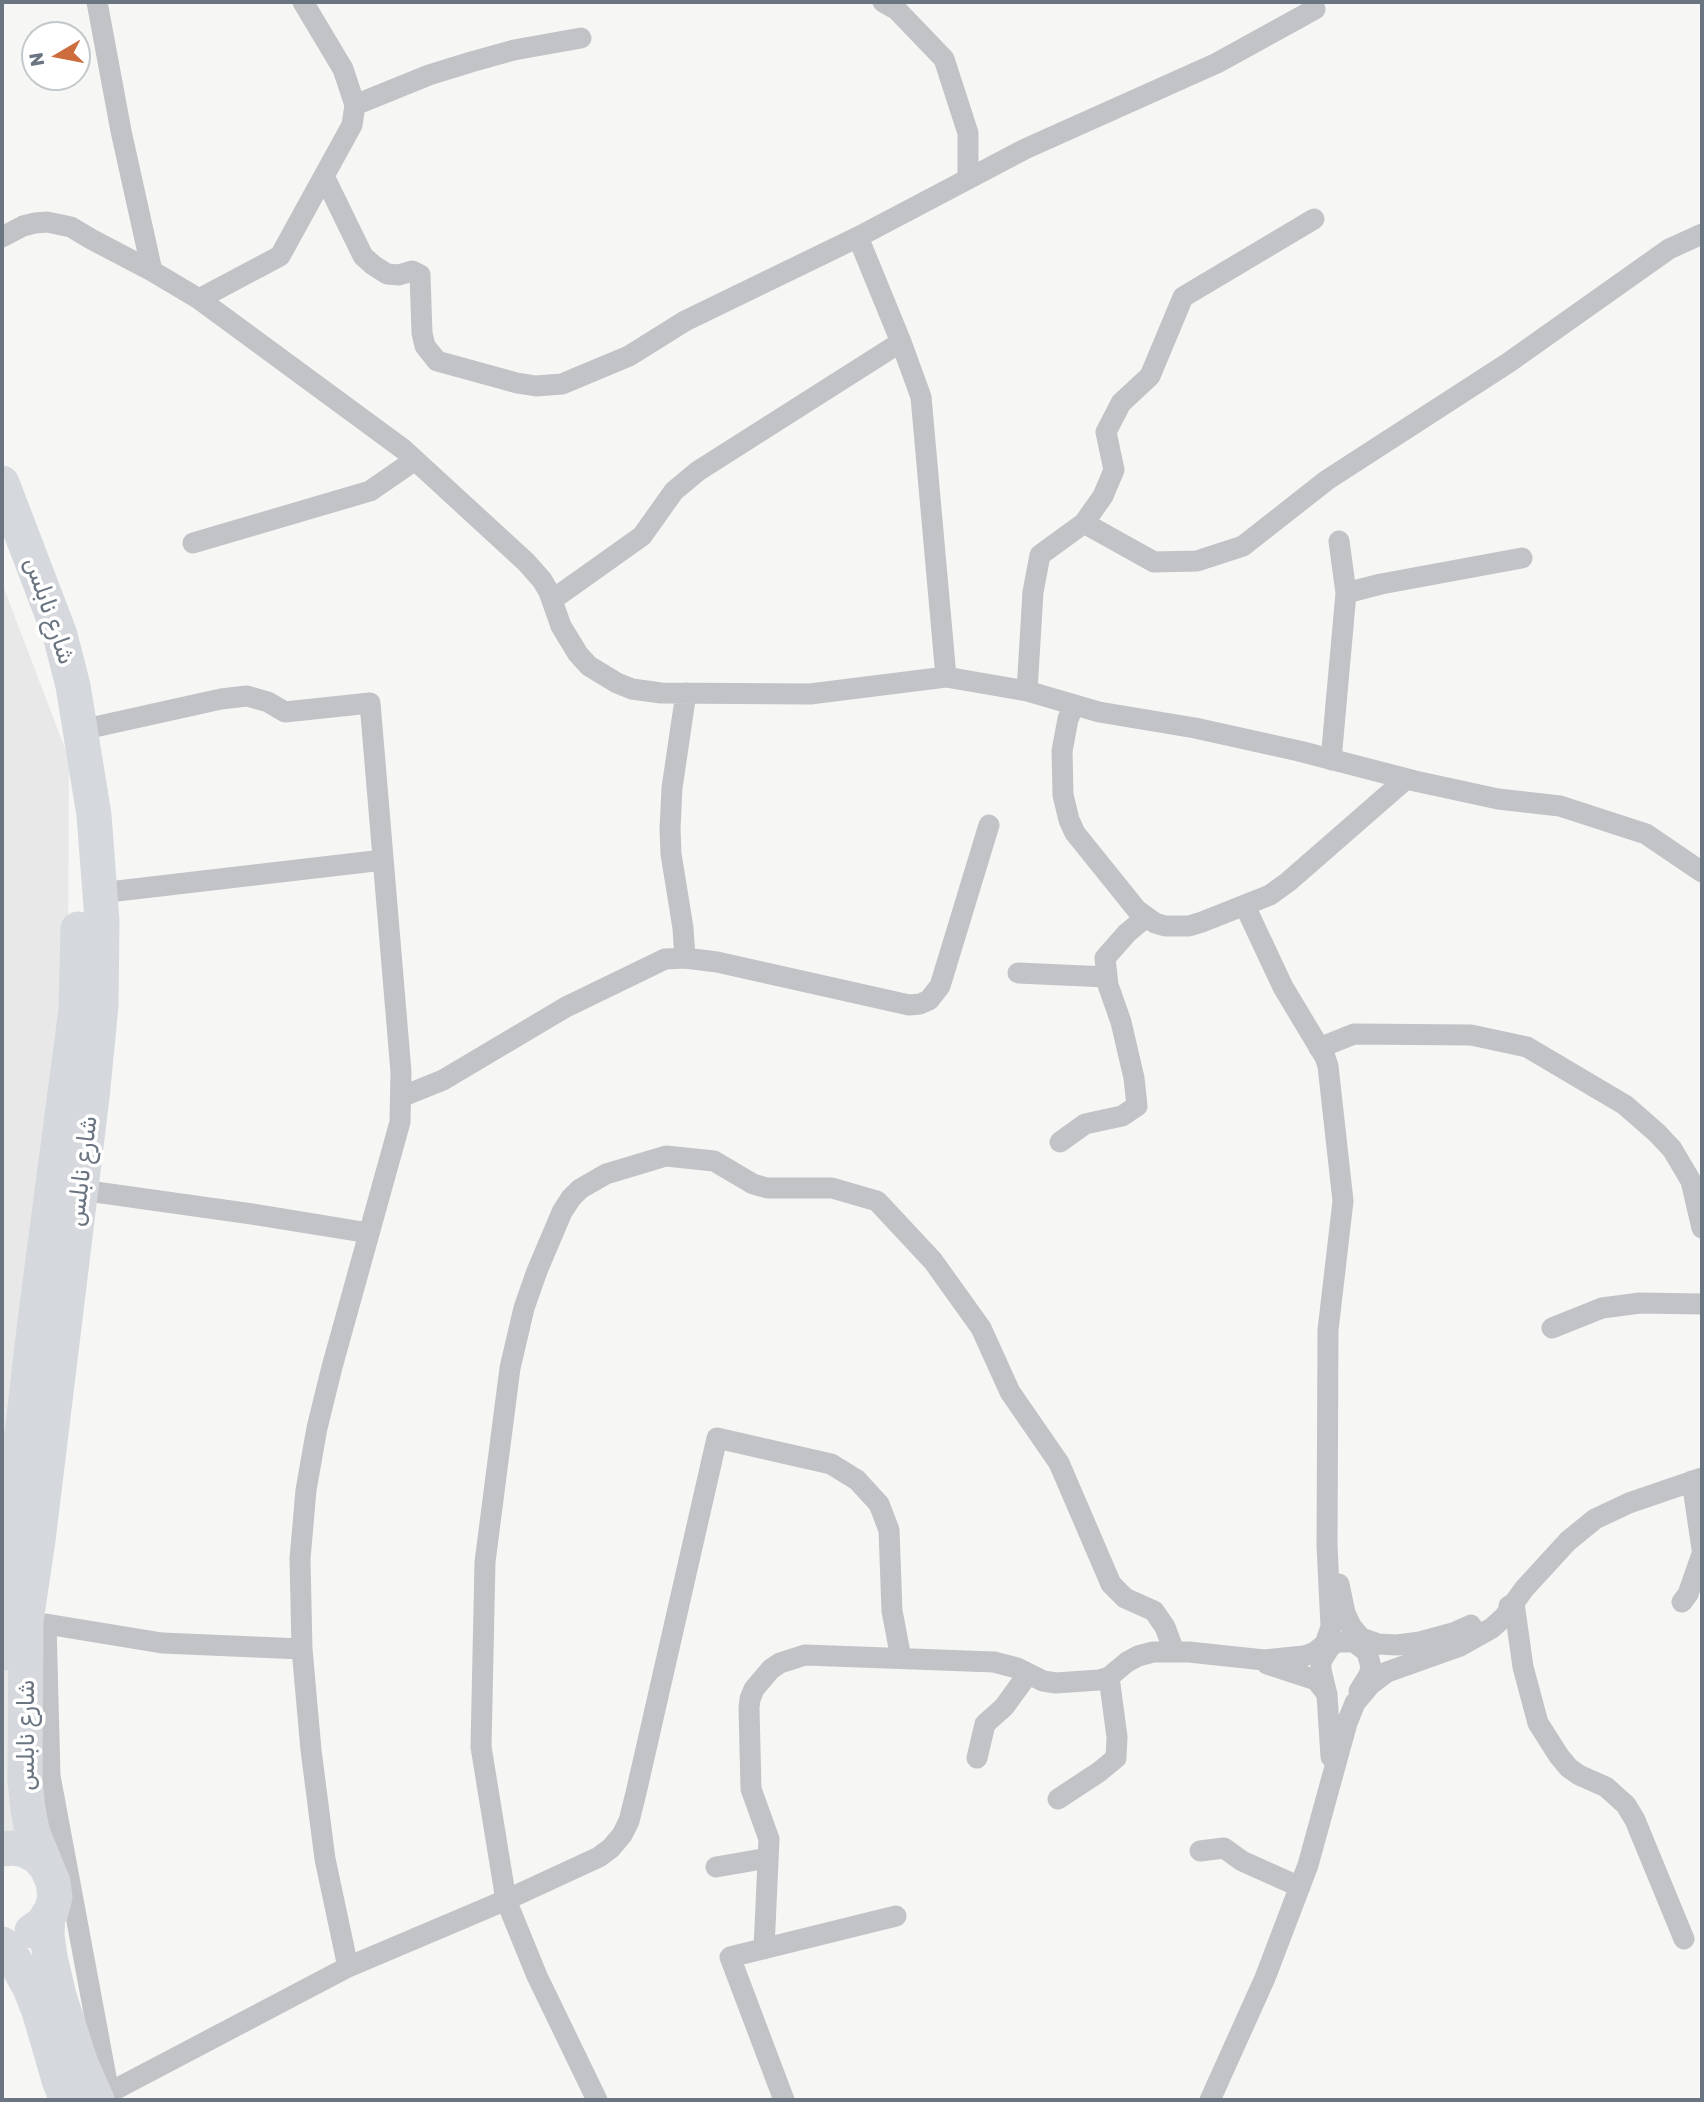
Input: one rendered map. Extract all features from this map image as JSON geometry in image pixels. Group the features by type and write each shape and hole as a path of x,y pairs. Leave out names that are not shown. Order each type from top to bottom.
{"main road":[{"name":"شارع نابلس","path":"2,483 60,635 73,686 94,815 102,920 102,1006 40,1526 26,1620 26,1790 32,1830 53,1882 55,1897 48,1915 47,1935 50,1956 59,1996 93,2098"},
{"name":"شارع نابلس","path":"2,544 34,633 56,708 67,767 76,859 78,930 76,1010 35,1321 4,1598 2,1779"},
{"path":"2,1849 25,1850 38,1857 47,1868"},
{"path":"2,1936 15,1937 29,1933 42,1924 48,1915"},
{"path":"2,1944 30,1988 59,2080 93,2098"}],"street":[{"path":"97,2 121,131 152,271"},
{"path":"199,299 279,256 352,125 355,105 343,69 303,2"},
{"path":"883,2 897,10 944,59 968,133 968,179"},
{"path":"324,176 363,256 387,274 399,275 412,271 420,275 422,333 425,346 431,355 437,360 517,383 537,386 562,384 629,356 685,321 858,237 1025,149 1217,63 1315,9"},
{"path":"355,105 418,79 471,62 514,50 581,38"},
{"path":"1027,691 1033,592 1040,555 1084,523 1103,496 1114,470 1106,432 1121,403 1150,376 1182,297 1314,219"},
{"path":"2,237 35,223 60,223 199,299 403,449 533,569 542,580 561,626 578,654 602,675 632,689 648,692 810,694 946,677 1027,691 1098,712 1195,728 1499,799 1560,806 1646,834 1702,872"},
{"path":"1084,523 1154,562 1197,561 1243,546 1327,480 1508,363 1669,249 1702,234"},
{"path":"858,237 921,397 946,677"},
{"path":"552,600 632,545 642,536 674,491 698,471 901,342"},
{"path":"193,542 370,491 415,460"},
{"path":"1331,760 1346,593 1339,541"},
{"path":"1346,593 1522,558"},
{"path":"685,958 670,829 672,788 686,693"},
{"path":"81,730 221,699 247,696 268,702 285,712 370,703 401,1072 400,1122 317,1428 306,1490 300,1559 302,1649 311,1750 326,1859 348,1967"},
{"path":"1074,705 1068,719 1062,751 1063,795 1069,820 1075,832 1145,918 1165,926 1189,926 1270,895 1406,779"},
{"path":"401,1097 443,1080 566,1007 665,959 685,958 717,962 909,1005 929,1000 940,986 989,825"},
{"path":"100,893 383,860"},
{"path":"764,1949 769,1839 751,1790 749,1707 754,1689 771,1669 780,1663 805,1655 1005,1663 1043,1681 1056,1683 1109,1677 1138,1656 1153,1652 1174,1651 1264,1660 1304,1656 1325,1644 1331,1628 1327,1517 1328,1330 1343,1201 1328,1066 1283,987 1245,906"},
{"path":"1060,1142 1085,1124 1122,1116 1137,1106 1121,1022 1107,977 1105,958 1127,933 1145,918"},
{"path":"1018,973 1107,977"},
{"path":"1319,1048 1354,1034 1471,1035 1527,1047 1625,1105 1657,1133 1671,1149 1691,1181 1702,1228"},
{"path":"597,2100 537,1976 506,1900 481,1747 485,1562 510,1368 524,1308 537,1271 562,1212 580,1189 606,1174 666,1156 714,1161 753,1184 767,1188 832,1188 877,1201 933,1261 981,1328 1010,1392 1059,1463 1111,1584 1125,1598 1154,1611 1165,1627 1174,1651"},
{"path":"81,1190 369,1233"},
{"path":"1552,1328 1602,1308 1640,1303 1702,1304"},
{"path":"302,1649 162,1643 46,1624 50,1776 93,2098 348,1967 506,1900 599,1857 611,1848 625,1828 636,1793 717,1438 831,1464 857,1480 879,1504 889,1530 892,1611 901,1658"},
{"path":"1355,1703 1371,1684 1387,1672 1460,1646 1492,1628 1568,1541 1595,1519 1629,1503 1697,1479 1702,1551 1688,1594 1682,1601"},
{"path":"1327,1517 1345,1613 1361,1638 1378,1644 1420,1642 1453,1633 1514,1603"},
{"path":"1514,1603 1523,1667 1538,1723 1569,1768 1578,1775 1606,1787 1626,1805 1635,1819 1684,1939"},
{"path":"1210,2100 1265,1979 1300,1887 1308,1865 1332,1780 1347,1723 1359,1690 1369,1675 1371,1667 1367,1652 1354,1642 1337,1642 1329,1647 1324,1654 1321,1670 1327,1695 1332,1780"},
{"path":"1252,1660 1316,1680 1327,1695"},
{"path":"977,1758 985,1724 1004,1707 1028,1674"},
{"path":"1058,1799 1090,1779 1116,1758 1117,1737 1109,1677"},
{"path":"1200,1851 1224,1848 1242,1861 1300,1887"},
{"path":"716,1867 768,1858"},
{"path":"783,2100 730,1957 896,1916"}],"shaded area":[{"path":"2,583 69,759 67,1133 30,1847 2,1850"}]}
